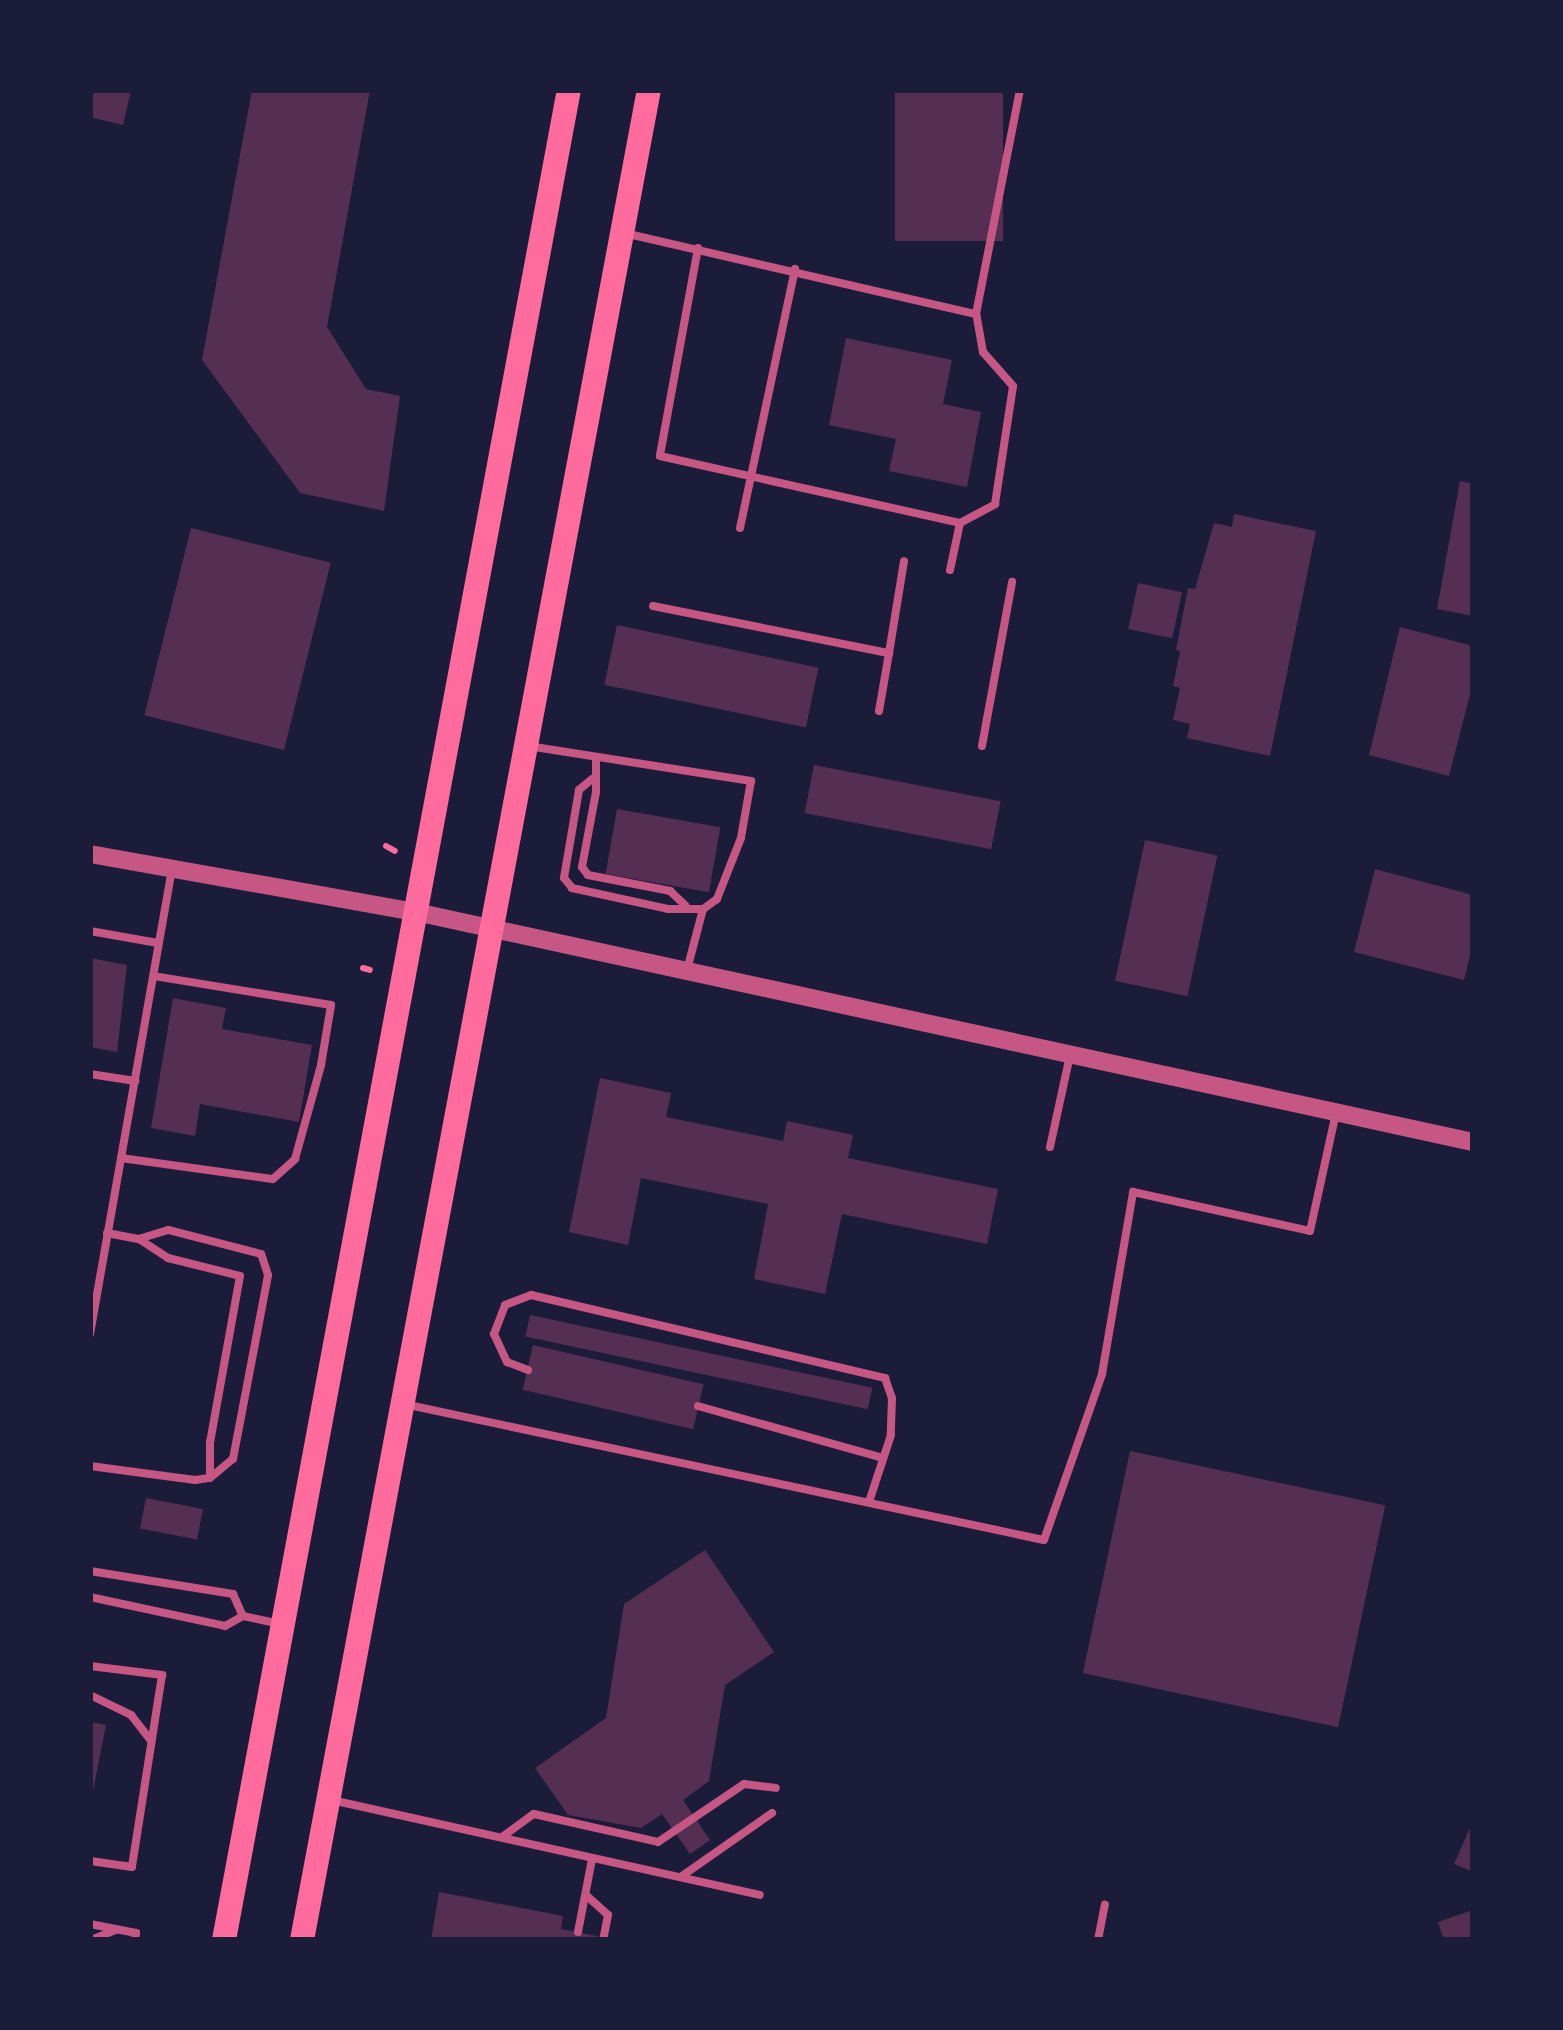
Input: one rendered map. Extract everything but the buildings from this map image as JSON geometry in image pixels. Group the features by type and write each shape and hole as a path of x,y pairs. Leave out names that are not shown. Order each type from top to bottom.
{"main road":[{"path":"224,1940 569,90"},
{"path":"302,1940 649,90"}],"street":[{"path":"90,854 416,912 1473,1142"}],"lane":[{"path":"698,248 661,456 960,523 994,504 1013,386 982,352 976,314 1020,90"},
{"path":"622,232 976,314"},
{"path":"740,528 795,269"},
{"path":"950,570 960,523"},
{"path":"879,711 904,561"},
{"path":"982,746 1012,582"},
{"path":"653,605 889,653"},
{"path":"526,746 751,782 741,838 718,899 703,909 668,909 572,888 564,878 579,790 592,779"},
{"path":"596,757 592,779 596,792 582,867 588,875 670,891 686,907"},
{"path":"90,1334 172,868"},
{"path":"686,970 703,909"},
{"path":"90,931 158,943"},
{"path":"121,1158 273,1180 295,1159 321,1065 331,1005 154,976"},
{"path":"1050,1147 1070,1054"},
{"path":"90,1074 135,1082"},
{"path":"403,1403 1044,1540 1102,1375 1132,1192 1310,1231 1336,1112"},
{"path":"90,1466 210,1478 233,1459 268,1275 261,1254 168,1230 139,1239"},
{"path":"107,1233 139,1239 167,1258 240,1276 210,1442 210,1478"},
{"path":"528,1370 507,1362 494,1334 505,1305 531,1294 884,1378 892,1398 891,1435 869,1502"},
{"path":"698,1406 880,1457"},
{"path":"90,1570 233,1594 243,1616"},
{"path":"90,1597 225,1626 243,1616 282,1625"},
{"path":"90,1666 162,1676 132,1868 90,1861"},
{"path":"90,1696 130,1715 152,1742"},
{"path":"500,1838 534,1814 658,1842 744,1784 776,1788"},
{"path":"328,1799 760,1895"},
{"path":"681,1877 772,1813"},
{"path":"578,1932 592,1859"},
{"path":"586,1895 608,1915 603,1940"},
{"path":"1098,1940 1105,1905"},
{"path":"90,1924 136,1933 135,1940"},
{"path":"91,1940 117,1929"}],"path":[{"path":"386,846 395,851"}]}
